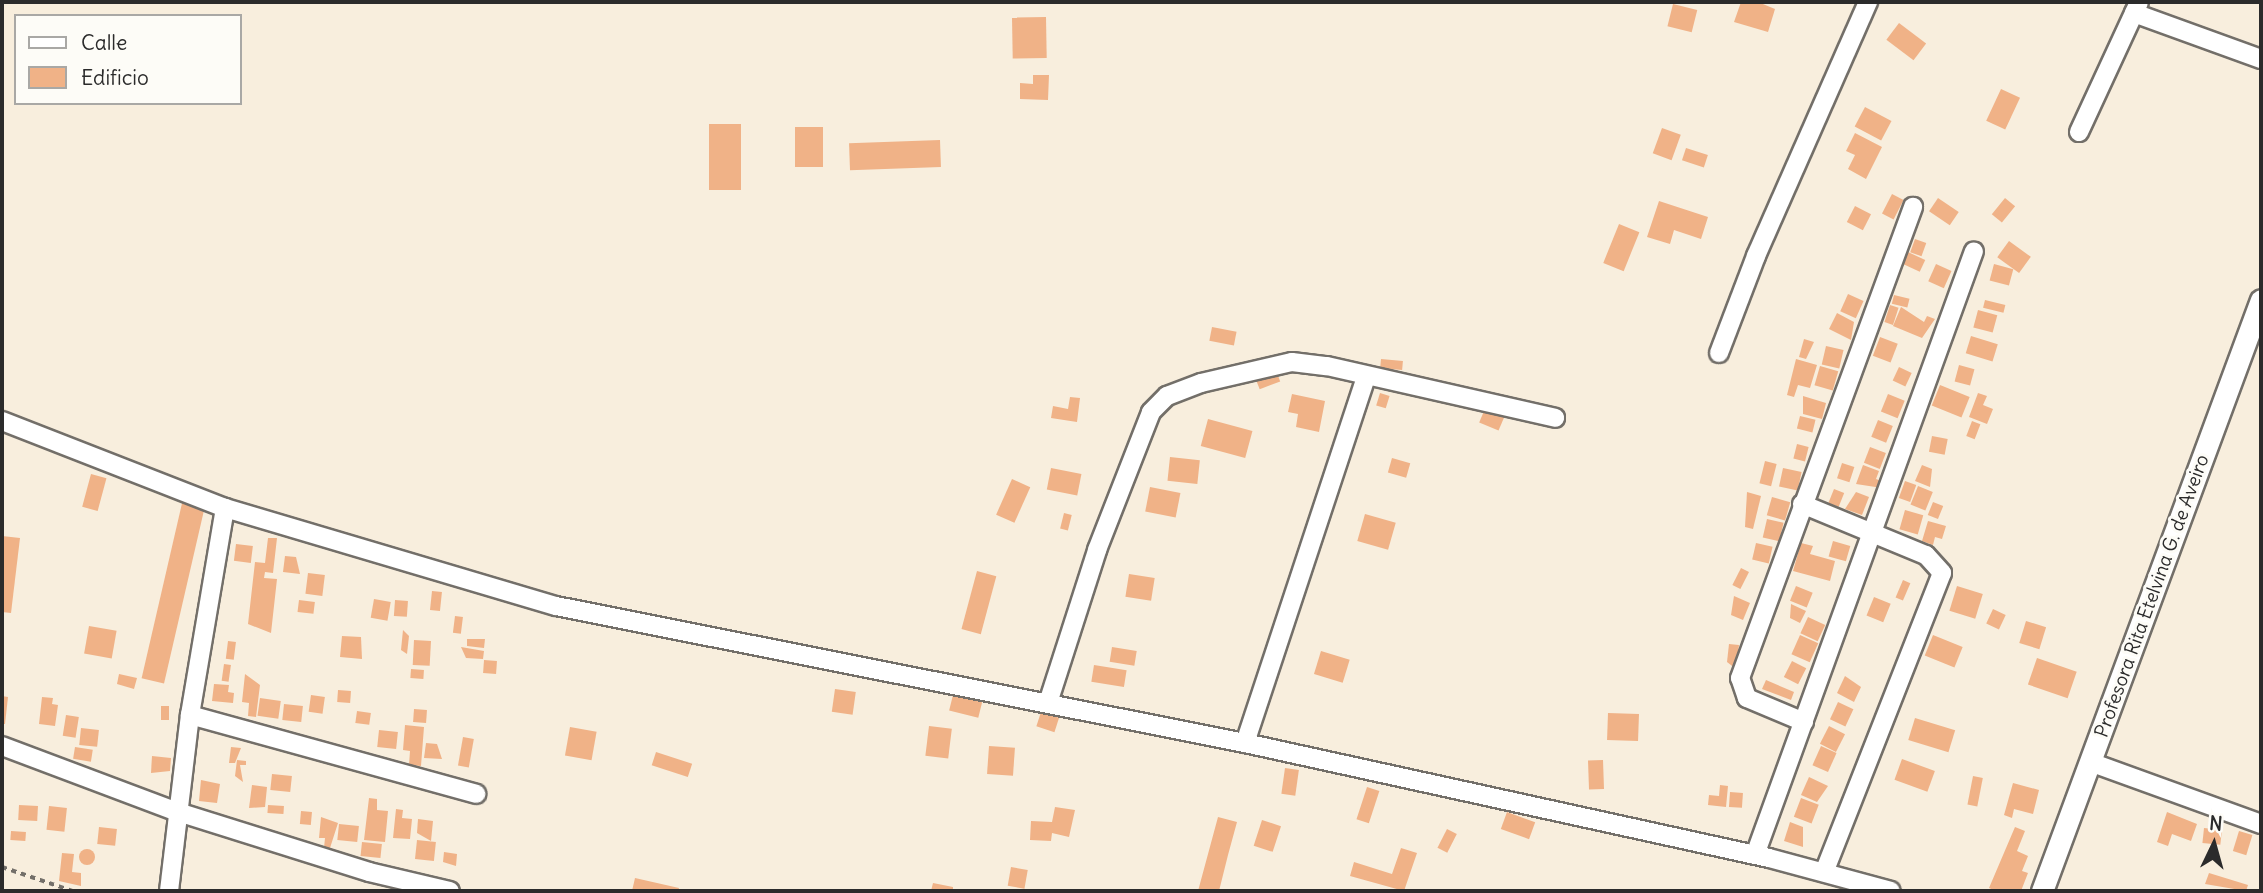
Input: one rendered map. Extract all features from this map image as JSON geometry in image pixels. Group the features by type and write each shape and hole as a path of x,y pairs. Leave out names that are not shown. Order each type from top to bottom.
{"street":[{"path":"1719,353 1756,256 1868,2"},
{"path":"2079,132 2137,7 2261,59"},
{"path":"1804,722 1747,698 1740,677 1913,207"},
{"path":"1755,855 1974,251"},
{"name":"Profesora Rita Etelvina G. de Aveiro","path":"2042,891 2261,300"},
{"path":"1048,703 1097,550 1151,412 1167,396 1201,383 1292,362 1555,418"},
{"path":"1245,743 1366,377"},
{"path":"2,421 225,508 556,606 1245,743 1755,855 1891,891"},
{"path":"1802,504 1926,555 1942,573 1824,872"},
{"path":"169,891 190,715 225,508"},
{"path":"190,715 476,794"},
{"path":"2,746 178,811 369,873 450,891"},
{"path":"2090,762 2261,824"}],"path":[{"path":"2,867 73,891"}],"building":[{"path":"1741,2 1758,2 1775,9 1768,32 1734,22"},
{"path":"1673,4 1697,10 1692,32 1667,26"},
{"path":"1046,17 1047,58 1013,59 1012,18"},
{"path":"1899,23 1926,43 1914,60 1886,40"},
{"path":"1033,75 1049,75 1048,100 1020,99 1020,83 1033,84"},
{"path":"2001,89 2020,98 2005,130 1986,121"},
{"path":"1865,107 1891,121 1881,141 1855,126"},
{"path":"709,124 741,124 741,190 709,190"},
{"path":"795,127 823,127 823,167 795,167"},
{"path":"1662,128 1681,135 1672,160 1653,153"},
{"path":"1855,133 1882,147 1866,179 1848,169 1855,155 1846,151"},
{"path":"940,140 941,167 850,170 849,143"},
{"path":"1686,148 1708,155 1704,167 1682,160"},
{"path":"1892,194 1904,200 1894,220 1882,214"},
{"path":"1938,198 1959,212 1950,225 1929,211"},
{"path":"2005,198 2015,206 2002,223 1992,214"},
{"path":"1659,201 1708,217 1701,239 1674,230 1670,244 1647,237"},
{"path":"1855,206 1871,214 1863,230 1847,222"},
{"path":"1619,224 1639,232 1624,271 1603,263"},
{"path":"1915,239 1926,243 1921,256 1910,252"},
{"path":"2009,241 2031,257 2019,273 1997,257"},
{"path":"1908,252 1925,260 1920,272 1903,264"},
{"path":"1936,264 1952,271 1944,288 1928,281"},
{"path":"1994,264 2013,269 2009,286 1990,280"},
{"path":"1848,294 1864,301 1856,318 1840,311"},
{"path":"1894,295 1910,299 1907,308 1892,304"},
{"path":"1985,300 2005,305 2003,313 1983,308"},
{"path":"1890,305 1899,308 1893,325 1884,322"},
{"path":"1901,307 1924,322 1927,316 1935,319 1922,338 1893,326"},
{"path":"1978,310 1997,315 1993,333 1973,327"},
{"path":"1837,313 1854,322 1851,340 1829,329"},
{"path":"1212,327 1237,332 1234,346 1209,341"},
{"path":"1971,336 1998,344 1993,361 1966,353"},
{"path":"1880,337 1898,344 1891,362 1873,356"},
{"path":"1804,339 1814,342 1806,359 1799,357"},
{"path":"1826,346 1844,350 1839,369 1822,365"},
{"path":"1381,359 1403,361 1402,370 1380,368"},
{"path":"1796,359 1817,365 1810,388 1798,385 1794,397 1787,395"},
{"path":"1959,365 1974,369 1970,386 1955,381"},
{"path":"1820,366 1838,371 1833,390 1814,385"},
{"path":"1899,367 1912,373 1905,387 1893,381"},
{"path":"1277,373 1280,381 1260,389 1256,381"},
{"path":"1940,385 1970,397 1961,417 1932,405"},
{"path":"1380,393 1390,396 1386,408 1376,405"},
{"path":"1978,393 1987,396 1983,405 1993,409 1987,424 1969,417"},
{"path":"1292,394 1325,401 1319,432 1296,427 1298,414 1288,412"},
{"path":"1888,394 1905,401 1898,418 1881,412"},
{"path":"1803,396 1826,403 1822,419 1803,414"},
{"path":"1070,397 1080,398 1077,422 1051,418 1053,406 1068,409"},
{"path":"1487,404 1506,412 1499,431 1479,422"},
{"path":"1800,416 1816,420 1812,432 1797,429"},
{"path":"1208,419 1252,431 1245,458 1201,446"},
{"path":"1878,420 1893,426 1886,443 1871,437"},
{"path":"1972,421 1980,424 1975,439 1966,436"},
{"path":"1932,436 1948,439 1945,455 1929,452"},
{"path":"1797,444 1809,447 1805,461 1793,459"},
{"path":"1870,447 1886,453 1880,469 1864,463"},
{"path":"1170,457 1200,460 1197,484 1167,481"},
{"path":"1392,458 1410,463 1406,478 1388,472"},
{"path":"1765,461 1777,464 1771,486 1759,483"},
{"path":"1842,463 1854,467 1849,482 1837,478"},
{"path":"1863,465 1879,471 1876,479 1884,482 1882,488 1856,484"},
{"path":"1922,465 1932,469 1930,487 1915,481"},
{"path":"1051,468 1081,474 1077,496 1047,490"},
{"path":"1783,468 1802,472 1798,491 1779,487"},
{"path":"91,474 106,478 98,511 82,507"},
{"path":"1012,479 1030,487 1014,523 996,515"},
{"path":"1905,481 1916,485 1910,502 1899,498"},
{"path":"1918,486 1933,492 1925,511 1911,505"},
{"path":"1150,487 1180,493 1176,517 1145,512"},
{"path":"1834,489 1844,493 1839,507 1828,503"},
{"path":"1747,492 1761,496 1753,529 1745,527"},
{"path":"1856,492 1869,497 1862,515 1845,509"},
{"path":"1772,497 1790,502 1785,521 1767,515"},
{"path":"183,499 205,504 164,683 142,678"},
{"path":"1933,502 1943,506 1938,519 1928,515"},
{"path":"1905,510 1923,515 1918,534 1899,529"},
{"path":"1064,513 1072,515 1068,530 1060,529"},
{"path":"1365,514 1396,523 1388,550 1357,541"},
{"path":"1767,519 1784,523 1779,541 1763,538"},
{"path":"1928,521 1946,526 1942,539 1935,537 1933,545 1922,541"},
{"path":"2,536 20,538 11,613 2,612"},
{"path":"268,538 277,538 273,573 265,572 264,578 277,579 271,633 248,624 255,562 265,563"},
{"path":"1833,541 1850,546 1846,561 1829,556"},
{"path":"1756,543 1773,547 1769,563 1752,560"},
{"path":"1801,543 1813,546 1810,554 1835,561 1830,581 1793,571"},
{"path":"236,544 253,546 251,563 234,561"},
{"path":"285,556 296,557 300,574 283,572"},
{"path":"1741,568 1749,572 1740,589 1732,585"},
{"path":"977,571 996,576 981,634 961,629"},
{"path":"308,573 325,575 322,596 305,594"},
{"path":"1129,574 1155,578 1151,601 1125,597"},
{"path":"1903,580 1910,583 1903,601 1896,597"},
{"path":"1796,586 1813,593 1807,608 1790,601"},
{"path":"1957,586 1983,594 1975,619 1949,611"},
{"path":"432,591 442,592 440,611 430,610"},
{"path":"1734,596 1750,603 1743,620 1731,615"},
{"path":"1874,597 1891,604 1883,622 1867,616"},
{"path":"374,599 391,602 387,621 371,618"},
{"path":"299,600 315,602 313,614 298,612"},
{"path":"395,600 408,601 407,617 394,616"},
{"path":"1791,604 1806,611 1800,623 1790,618"},
{"path":"1993,609 2006,615 1999,629 1986,624"},
{"path":"455,616 463,617 461,634 453,633"},
{"path":"1808,617 1825,625 1818,641 1800,633"},
{"path":"2026,621 2046,627 2039,649 2019,643"},
{"path":"89,626 117,631 112,658 84,654"},
{"path":"403,630 409,636 407,654 401,650"},
{"path":"1800,635 1818,643 1810,662 1791,654"},
{"path":"1933,635 1963,647 1954,667 1925,655"},
{"path":"342,636 361,637 362,659 340,657"},
{"path":"467,639 485,639 484,648 467,646"},
{"path":"414,640 431,641 430,666 413,665"},
{"path":"228,641 236,642 234,660 226,659"},
{"path":"1729,644 1739,645 1736,669 1727,662"},
{"path":"461,647 484,651 483,659 466,658"},
{"path":"1112,647 1137,651 1134,666 1110,662"},
{"path":"1321,651 1350,660 1343,683 1314,674"},
{"path":"2037,658 2077,672 2068,698 2028,684"},
{"path":"484,660 497,661 496,674 483,673"},
{"path":"1792,661 1806,668 1798,684 1784,677"},
{"path":"224,664 231,665 229,682 222,681"},
{"path":"1094,665 1127,670 1124,687 1091,682"},
{"path":"411,669 424,670 423,679 410,678"},
{"path":"119,674 137,678 134,689 117,684"},
{"path":"245,674 260,685 256,717 248,716 249,703 242,702"},
{"path":"1845,676 1861,687 1854,702 1837,693"},
{"path":"1766,680 1794,692 1791,700 1762,689"},
{"path":"214,684 229,685 228,692 234,693 233,703 212,701"},
{"path":"835,689 856,692 853,715 832,712"},
{"path":"338,690 351,691 350,703 337,702"},
{"path":"311,695 325,697 322,714 309,712"},
{"path":"953,695 982,702 978,718 949,711"},
{"path":"2,696 8,697 5,724 2,724"},
{"path":"42,697 53,698 52,704 58,705 55,726 39,724"},
{"path":"260,698 281,701 278,719 257,716"},
{"path":"1838,702 1853,709 1845,726 1830,719"},
{"path":"284,704 303,706 301,722 282,720"},
{"path":"161,706 169,706 169,720 161,720"},
{"path":"414,709 427,710 426,723 413,722"},
{"path":"357,711 371,713 369,725 355,723"},
{"path":"1041,712 1059,718 1054,732 1036,726"},
{"path":"1608,713 1639,714 1638,741 1607,740"},
{"path":"66,715 79,717 76,738 63,736"},
{"path":"1915,718 1955,730 1948,752 1908,740"},
{"path":"405,725 424,727 421,766 409,765 410,751 403,750"},
{"path":"929,726 952,729 948,759 925,756"},
{"path":"1829,726 1845,734 1836,752 1820,744"},
{"path":"570,727 597,732 592,760 565,756"},
{"path":"81,728 99,730 97,747 79,745"},
{"path":"379,730 398,732 396,749 377,747"},
{"path":"463,737 474,739 469,767 458,766"},
{"path":"426,743 437,744 442,759 424,758"},
{"path":"989,746 1015,748 1013,776 987,774"},
{"path":"1821,746 1837,753 1828,772 1812,765"},
{"path":"75,747 93,750 91,762 73,759"},
{"path":"231,747 241,748 235,763 229,763"},
{"path":"656,752 692,764 688,777 652,765"},
{"path":"152,756 171,758 170,771 151,773"},
{"path":"1902,759 1935,771 1927,792 1894,780"},
{"path":"237,760 246,761 246,765 240,765 243,782 235,776"},
{"path":"1603,760 1604,789 1589,790 1588,761"},
{"path":"1285,768 1299,770 1295,796 1281,794"},
{"path":"272,774 292,776 290,792 270,790"},
{"path":"1973,776 1983,778 1977,806 1967,804"},
{"path":"1809,777 1828,786 1817,802 1801,795"},
{"path":"201,780 220,784 217,803 199,801"},
{"path":"2013,783 2039,790 2033,814 2014,809 2012,818 2004,815"},
{"path":"252,785 267,787 265,807 249,808"},
{"path":"1720,785 1728,786 1726,807 1708,805 1709,795 1719,796"},
{"path":"1367,787 1379,791 1369,823 1356,819"},
{"path":"1730,792 1743,793 1742,808 1729,807"},
{"path":"369,798 377,799 377,810 388,811 385,842 364,840"},
{"path":"1801,798 1819,805 1812,823 1794,817"},
{"path":"19,805 38,806 37,821 18,820"},
{"path":"268,805 284,806 283,814 267,813"},
{"path":"49,806 67,808 64,832 46,830"},
{"path":"1055,807 1075,810 1069,837 1052,833 1051,841 1030,840 1031,821 1052,822"},
{"path":"396,809 403,810 402,818 412,819 410,839 393,838"},
{"path":"301,811 312,812 311,825 300,824"},
{"path":"1507,812 1535,822 1529,839 1501,829"},
{"path":"2167,812 2197,824 2191,841 2172,834 2168,846 2157,842"},
{"path":"321,817 338,823 330,848 324,848 325,838 319,838"},
{"path":"1218,817 1237,822 1219,891 1198,891"},
{"path":"418,819 433,821 431,841 417,833"},
{"path":"1262,820 1281,826 1273,852 1254,846"},
{"path":"1790,822 1803,827 1803,847 1784,841"},
{"path":"339,824 359,826 357,842 337,840"},
{"path":"99,827 117,829 115,846 97,844"},
{"path":"2015,827 2025,831 2017,851 2028,856 2022,871 2028,873 2021,891 1996,891 1989,888"},
{"path":"2204,828 2222,830 2220,845 2202,843"},
{"path":"1447,829 1457,834 1447,853 1437,848"},
{"path":"11,831 26,832 25,841 10,840"},
{"path":"2239,831 2252,835 2246,855 2233,851"},
{"path":"417,840 436,842 434,861 415,859"},
{"path":"362,842 382,844 380,858 361,856"},
{"path":"1401,848 1417,853 1404,891 1350,876 1354,862 1392,874"},
{"path":"84,849 90,849 95,857 93,863 84,865 79,860 79,854"},
{"path":"444,852 457,854 456,866 443,862"},
{"path":"62,853 74,854 72,872 81,873 81,886 59,881"},
{"path":"1011,867 1028,870 1024,889 1008,886"},
{"path":"2209,873 2248,885 2246,891 2205,884"},
{"path":"635,878 679,888 678,891 632,891"},
{"path":"933,883 953,887 953,891 931,891"}]}
